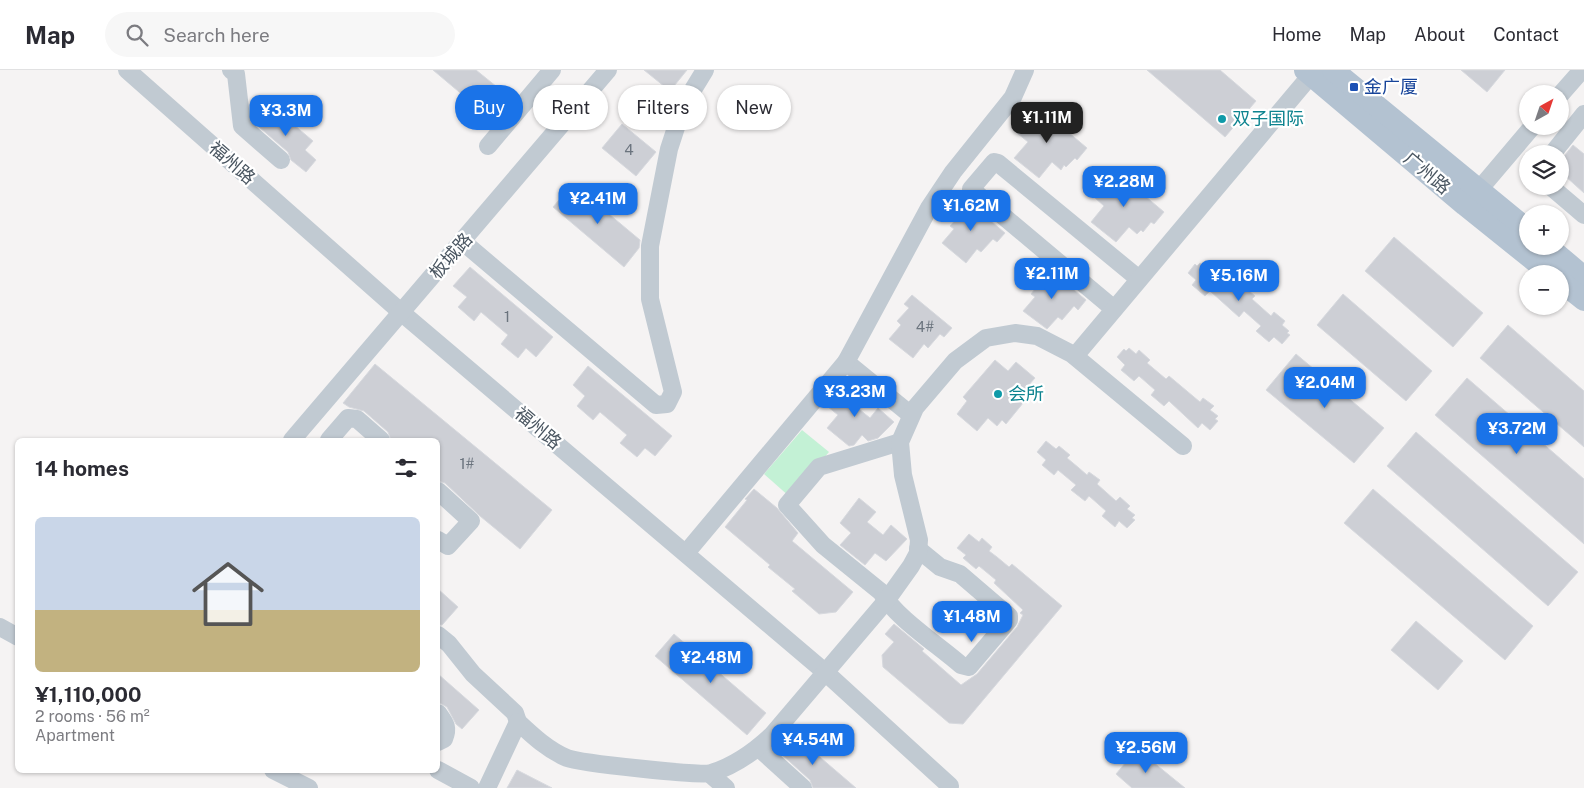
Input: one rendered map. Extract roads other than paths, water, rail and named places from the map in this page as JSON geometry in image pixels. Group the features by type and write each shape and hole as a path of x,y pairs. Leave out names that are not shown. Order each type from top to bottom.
{"main road":[{"name":"广州路","path":"1334,70 1472,197 1542,265"},
{"name":"广州路","path":"1308,72 1472,197 1519,225"},
{"path":"1558,255 1584,277"},
{"path":"1569,288 1584,300"}],"street":[{"name":"福州路","path":"127,70 402,313 826,672 949,787"},
{"path":"231,70 236,74 242,126 281,160"},
{"path":"488,146 552,70"},
{"name":"板城路","path":"294,438 608,70"},
{"path":"463,242 656,405 668,404 673,392 650,300 650,246 669,149 683,106 705,70"},
{"path":"686,553 846,362 929,208 953,172 1013,97 1025,70"},
{"path":"1569,85 1582,70"},
{"path":"1075,356 1308,72"},
{"path":"1560,145 1583,117"},
{"path":"1472,197 1525,135"},
{"path":"971,189 994,162 998,162 1139,278"},
{"path":"953,172 1114,309"},
{"path":"1561,195 1584,215"},
{"path":"440,637 449,644 473,674 515,713 518,722 543,744 567,758 589,763 710,774 752,754 772,735 886,601 911,566 918,549 919,540 903,475 900,442 911,415 955,361 986,338 1015,333 1037,336 1075,356 1183,446"},
{"path":"846,362 911,415"},
{"path":"331,438 348,418 357,419 379,438"},
{"path":"900,442 819,467 787,505 823,545 881,592 886,601 966,668 969,667 1009,620 1006,613 960,574 940,567 918,549"},
{"path":"440,493 471,521 448,546 440,541"},
{"path":"0,627 15,634"},
{"path":"440,716 446,723 448,730 444,739 440,741"},
{"path":"487,788 518,722"},
{"path":"759,748 802,788"},
{"path":"440,771 471,788"},
{"path":"279,773 309,788"},
{"path":"710,774 726,788"}],"place":[{"name":"金广厦","path":"1354,87"},
{"name":"双子国际","path":"1222,119"},
{"name":"会所","path":"998,394"}]}
